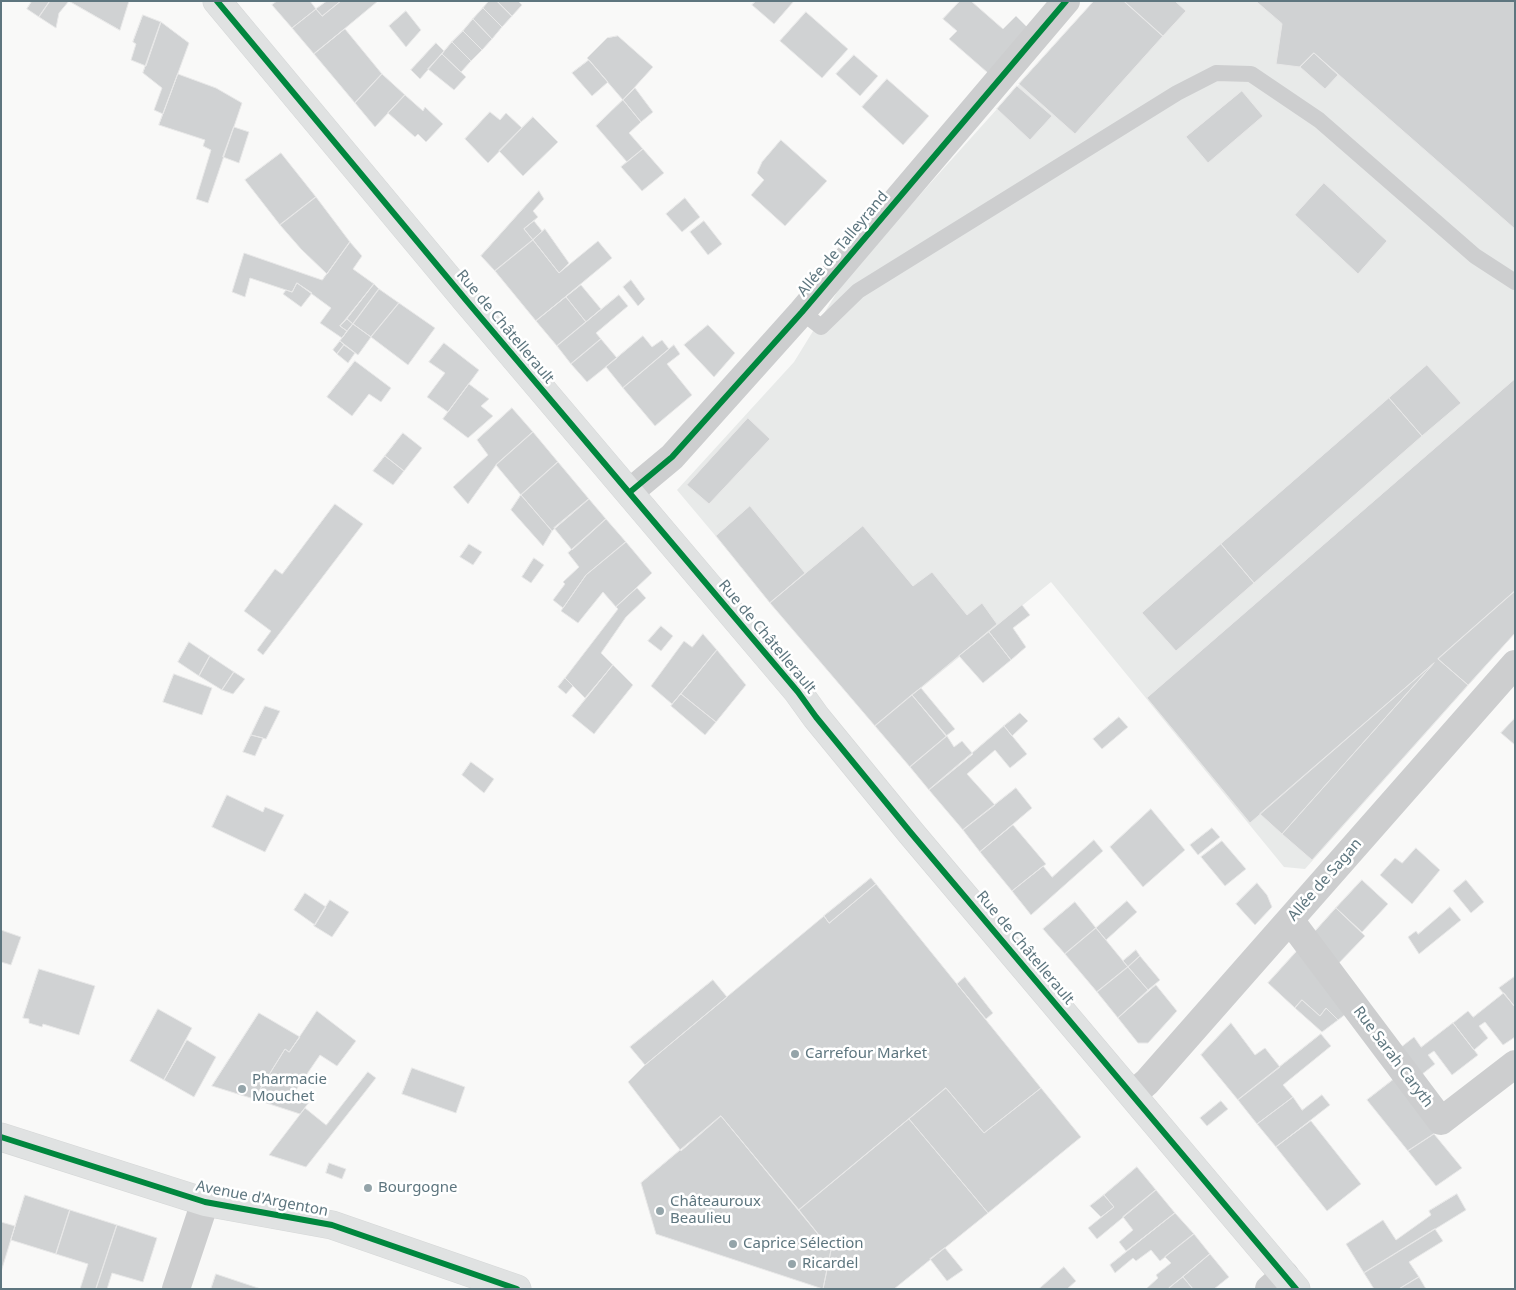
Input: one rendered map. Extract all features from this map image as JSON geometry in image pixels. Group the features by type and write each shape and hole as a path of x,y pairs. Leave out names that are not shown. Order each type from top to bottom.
{"main road":[{"name":"Rue de Châtellerault","path":"217,1 466,300 798,692 816,717 917,841 1133,1094 1283,1284"},
{"name":"Avenue d'Argenton","path":"1,1137 205,1202 332,1225 517,1289"}],"street":[{"name":"Allée de Talleyrand","path":"630,492 672,457 802,312 1066,1"},
{"name":"Allée de Sagan","path":"1133,1094 1147,1082 1515,664"},
{"name":"Rue Sarah Caryth","path":"1290,920 1441,1120 1515,1064"},
{"path":"176,1289 205,1202"}],"lane":[{"path":"802,312 821,326 858,291 1169,98 1216,73 1251,74 1320,120 1475,256 1515,282"}],"shaded area":[{"path":"1094,1 1515,1 1515,633 1305,869 1284,867 1051,582 875,726 677,490 794,362 847,276"}],"building":[{"path":"32,1 50,1 39,17 27,9"},
{"path":"50,1 69,1 59,13 56,28 39,17"},
{"path":"69,1 129,1 120,30"},
{"path":"277,1 310,1 316,9 292,28 272,5"},
{"path":"327,1 341,1 322,16 316,9"},
{"path":"341,1 378,1 314,54 292,28 316,9 322,16"},
{"path":"489,1 497,1 512,16 502,27 483,8"},
{"path":"497,1 518,1 522,5 512,16"},
{"path":"756,1 794,1 774,24 752,5"},
{"path":"960,1 971,1 1003,29 1016,16 1029,29 988,73 949,39 957,31 943,19"},
{"path":"1094,1 1124,1 1163,36 1075,134 1019,84"},
{"path":"1124,1 1175,1 1186,11 1163,36"},
{"path":"1256,1 1515,1 1515,229 1314,53 1300,67 1276,64 1282,24"},
{"path":"483,8 502,27 492,39 473,19"},
{"path":"406,11 421,30 406,47 389,26"},
{"path":"806,12 848,49 822,78 780,41"},
{"path":"143,15 161,22 146,66 131,60 136,44 133,42"},
{"path":"473,19 492,39 482,50 463,31"},
{"path":"161,22 189,43 163,114 154,110 162,88 143,73"},
{"path":"345,29 382,74 355,103 314,54"},
{"path":"463,31 482,50 471,61 452,42"},
{"path":"618,36 653,67 623,100 587,58 607,38"},
{"path":"452,42 471,61 461,72 442,54"},
{"path":"436,43 444,51 420,79 411,70"},
{"path":"1314,53 1338,75 1325,89 1300,67"},
{"path":"442,54 466,77 454,90 428,69"},
{"path":"854,55 878,76 860,96 836,74"},
{"path":"589,60 608,82 592,96 572,73"},
{"path":"178,74 216,88 242,103 208,203 196,199 211,150 203,146 205,140 159,125"},
{"path":"382,74 405,95 375,127 355,103"},
{"path":"887,79 929,116 903,145 862,107"},
{"path":"1017,86 1052,116 1030,140 997,109"},
{"path":"635,88 653,112 641,122 623,100"},
{"path":"1242,91 1263,116 1208,163 1186,137"},
{"path":"405,95 423,111 425,107 443,124 426,142 418,134 415,137 388,113"},
{"path":"623,100 641,122 629,133 643,149 627,162 596,126"},
{"path":"490,112 500,120 506,113 522,128 488,163 465,139"},
{"path":"533,117 558,142 523,176 499,151"},
{"path":"234,127 249,132 239,163 223,157"},
{"path":"781,140 827,181 785,226 751,195 764,180 757,173 762,162"},
{"path":"643,149 664,173 642,191 621,167"},
{"path":"281,153 316,197 280,225 245,180"},
{"path":"1324,183 1387,241 1358,274 1295,215"},
{"path":"539,191 544,199 533,211 538,217 524,229 533,240 495,271 481,256"},
{"path":"316,197 350,242 327,274 280,225"},
{"path":"685,198 700,217 682,232 666,214"},
{"path":"534,221 542,231 533,240 524,229"},
{"path":"704,221 722,244 708,255 690,232"},
{"path":"545,229 569,263 559,273 533,240"},
{"path":"533,240 559,273 598,241 612,258 536,321 495,271"},
{"path":"350,242 362,256 353,269 374,284 340,326 347,331 342,338 320,323 331,308 297,283 292,292 250,278 245,297 232,292 244,253 322,280"},
{"path":"631,280 645,299 638,306 623,287"},
{"path":"297,283 312,293 301,307 283,294 286,290 292,292"},
{"path":"374,284 379,289 353,324 347,319"},
{"path":"581,285 601,309 586,322 566,297"},
{"path":"379,289 399,303 371,337 353,324"},
{"path":"619,295 628,306 596,333 601,339 571,364 557,346"},
{"path":"566,297 586,322 557,346 536,321"},
{"path":"399,303 435,328 408,365 371,337"},
{"path":"347,319 353,324 347,331 340,326"},
{"path":"353,324 371,337 358,355 340,341"},
{"path":"708,325 735,353 714,377 684,345"},
{"path":"643,336 652,347 662,340 669,349 623,388 606,367"},
{"path":"601,339 617,358 587,382 571,364"},
{"path":"340,341 344,345 337,354 333,350"},
{"path":"444,343 479,370 448,412 427,397 445,373 429,362"},
{"path":"344,345 355,353 348,363 337,354"},
{"path":"674,345 680,354 667,364 692,395 655,426 623,388"},
{"path":"355,361 391,388 381,402 369,394 352,416 327,397"},
{"path":"1427,365 1461,403 1422,436 1389,398"},
{"path":"1515,379 1515,591 1438,659 1468,685 1312,860 1282,834 1434,663 1250,823 1147,698"},
{"path":"469,384 489,399 481,406 493,416 468,438 443,419"},
{"path":"1389,398 1422,436 1254,583 1221,544"},
{"path":"512,408 533,432 496,465 468,504 453,487 488,455 477,440"},
{"path":"748,418 770,439 709,504 687,485"},
{"path":"533,432 558,462 521,495 496,465"},
{"path":"403,433 422,448 404,471 385,456"},
{"path":"385,456 404,471 393,485 373,471"},
{"path":"558,462 589,499 552,531 521,495"},
{"path":"521,495 552,531 543,546 511,510"},
{"path":"589,499 606,519 572,550 554,528"},
{"path":"335,504 363,524 263,655 257,650 271,631 244,611 275,569 282,574"},
{"path":"750,506 805,573 770,603 716,536"},
{"path":"606,519 626,542 586,575 563,608 553,600 565,584 563,582 579,567 568,553"},
{"path":"863,526 913,586 932,572 967,615 982,603 997,624 875,726 770,603"},
{"path":"626,542 652,573 616,607 603,592 578,623 561,611 586,575"},
{"path":"469,544 482,552 473,565 460,557"},
{"path":"1221,544 1254,583 1176,651 1142,613"},
{"path":"534,558 544,565 531,583 522,577"},
{"path":"637,588 646,598 626,617 601,653 613,665 585,698 565,678 618,609 616,607"},
{"path":"1515,591 1515,633 1468,685 1438,659"},
{"path":"1022,605 1030,615 1013,628 1026,647 1011,660 989,632"},
{"path":"661,626 673,636 661,651 648,641"},
{"path":"989,632 1011,660 983,683 959,656"},
{"path":"703,634 717,650 672,704 651,686 684,641 692,647"},
{"path":"189,642 210,656 199,676 178,662"},
{"path":"717,650 746,685 716,722 681,694"},
{"path":"210,656 234,672 222,690 199,676"},
{"path":"1434,663 1282,834 1260,814"},
{"path":"613,665 633,685 594,734 572,716"},
{"path":"234,672 245,679 233,694 222,690"},
{"path":"174,674 212,688 202,715 163,702"},
{"path":"565,678 573,686 566,694 558,687"},
{"path":"921,688 955,729 946,736 912,695"},
{"path":"681,694 716,722 705,735 671,706"},
{"path":"912,695 947,736 910,767 875,726"},
{"path":"265,706 280,711 266,739 251,735"},
{"path":"1020,713 1028,721 1012,736 1004,726"},
{"path":"1119,717 1128,727 1102,749 1093,739"},
{"path":"1515,718 1515,745 1501,733"},
{"path":"1004,726 1027,754 1010,768 995,750 967,774 995,805 963,830 929,790"},
{"path":"251,735 263,738 255,756 243,752"},
{"path":"947,736 954,747 962,741 973,754 929,790 910,767"},
{"path":"471,762 494,779 484,793 462,775"},
{"path":"1016,788 1032,808 980,852 963,830"},
{"path":"227,795 263,812 265,807 284,815 265,852 212,827"},
{"path":"1151,809 1185,850 1143,887 1110,847"},
{"path":"1013,825 1046,864 1012,891 980,852"},
{"path":"1212,828 1220,837 1198,855 1190,845"},
{"path":"1094,840 1103,851 1031,915 1012,891 1043,866 1052,877"},
{"path":"1222,841 1246,869 1225,886 1201,857"},
{"path":"1416,848 1440,870 1412,904 1380,875 1395,858 1402,863"},
{"path":"871,878 876,884 829,923 824,916"},
{"path":"1362,880 1388,904 1362,932 1336,908"},
{"path":"1466,880 1484,902 1471,913 1453,891"},
{"path":"1257,883 1267,895 1272,907 1255,925 1236,904"},
{"path":"876,884 1041,1088 984,1133 946,1088 799,1210 721,1116 681,1151 628,1082 645,1065 824,916 829,923"},
{"path":"305,893 326,907 315,925 294,910"},
{"path":"330,900 349,912 332,937 314,926"},
{"path":"1127,901 1137,912 1106,940 1096,928"},
{"path":"1075,902 1096,928 1065,954 1043,929"},
{"path":"1450,907 1461,920 1419,954 1408,937 1416,931 1418,934"},
{"path":"1336,908 1365,936 1335,967 1310,937"},
{"path":"1096,928 1128,967 1097,992 1065,954"},
{"path":"1,930 21,937 11,965 1,962"},
{"path":"1136,950 1140,956 1128,967 1123,961"},
{"path":"1297,951 1347,1013 1338,1020 1326,1008 1320,1016 1302,1000 1295,1008 1268,983"},
{"path":"1140,956 1160,980 1148,990 1128,967"},
{"path":"1128,967 1148,990 1118,1018 1097,992"},
{"path":"39,969 95,986 79,1035 43,1024 42,1027 29,1023 29,1019 23,1018"},
{"path":"965,977 993,1013 986,1019 957,984"},
{"path":"1515,978 1515,1007 1499,988"},
{"path":"713,980 727,997 645,1065 630,1047"},
{"path":"1156,985 1177,1011 1148,1043 1138,1043 1118,1018"},
{"path":"1504,993 1515,1007 1515,1037 1503,1045 1485,1022 1479,1026 1488,1038 1474,1050 1453,1023 1468,1011 1473,1017"},
{"path":"1302,1000 1320,1016 1326,1008 1338,1020 1322,1032 1295,1008"},
{"path":"158,1009 192,1028 164,1080 130,1061"},
{"path":"317,1011 356,1041 337,1066 320,1055 296,1090 310,1101 300,1114 254,1099 285,1049 289,1052"},
{"path":"259,1013 300,1037 289,1052 285,1049 254,1099 212,1086"},
{"path":"1231,1023 1255,1055 1265,1048 1280,1067 1238,1100 1201,1055"},
{"path":"1453,1023 1478,1055 1452,1075 1434,1051 1428,1055 1435,1064 1421,1075 1400,1048 1414,1037 1421,1047"},
{"path":"1321,1034 1331,1046 1283,1085 1293,1097 1257,1124 1238,1100"},
{"path":"187,1040 216,1057 194,1097 164,1080"},
{"path":"412,1068 465,1087 456,1113 402,1094"},
{"path":"368,1072 376,1078 306,1167 269,1155 305,1108 326,1125"},
{"path":"1398,1076 1437,1132 1408,1151 1367,1100"},
{"path":"946,1088 984,1133 1041,1088 1081,1137 988,1213 909,1119"},
{"path":"1322,1095 1330,1105 1276,1147 1257,1124 1293,1097 1302,1110"},
{"path":"1221,1101 1228,1109 1207,1126 1200,1118"},
{"path":"721,1116 831,1250 823,1289 656,1234 641,1183"},
{"path":"909,1119 988,1213 894,1289 823,1289 831,1250 799,1210"},
{"path":"1311,1121 1361,1184 1327,1211 1276,1147"},
{"path":"1434,1134 1462,1168 1436,1186 1408,1151"},
{"path":"329,1163 346,1169 342,1179 326,1173"},
{"path":"1137,1167 1156,1190 1097,1239 1088,1228 1114,1207 1104,1195"},
{"path":"1156,1190 1175,1213 1126,1251 1119,1242 1133,1230 1123,1217"},
{"path":"1457,1194 1466,1210 1364,1273 1346,1244 1383,1220 1396,1240 1431,1215 1429,1211"},
{"path":"25,1195 70,1210 56,1254 11,1240"},
{"path":"1104,1195 1114,1207 1101,1217 1090,1206"},
{"path":"70,1210 117,1225 96,1289 80,1289 88,1264 56,1254"},
{"path":"1175,1213 1194,1234 1160,1261 1151,1250 1136,1261 1133,1258 1115,1273 1110,1265"},
{"path":"1,1222 15,1226 1,1272"},
{"path":"117,1225 157,1238 143,1282 112,1273 107,1289 96,1289"},
{"path":"1435,1229 1443,1241 1409,1262 1419,1277 1399,1289 1374,1289 1364,1273"},
{"path":"1194,1234 1210,1254 1168,1289 1146,1289 1158,1278 1156,1275 1171,1263 1165,1257"},
{"path":"945,1248 963,1270 947,1281 930,1259"},
{"path":"1210,1254 1229,1277 1214,1289 1193,1289 1183,1277"},
{"path":"1064,1267 1076,1281 1067,1289 1039,1289"},
{"path":"216,1274 261,1289 211,1289"},
{"path":"1183,1277 1193,1289 1169,1289 1169,1288"},
{"path":"1419,1277 1426,1289 1399,1289"}],"cycle path":[{"path":"217,1 466,300 798,692 816,717 911,833 1296,1289"},
{"path":"630,492 672,457 802,312 1066,1"},
{"path":"1,1137 205,1202 332,1225 517,1289"}],"place":[{"name":"Carrefour Market","path":"795,1054"},
{"name":"Pharmacie Mouchet","path":"242,1089"},
{"name":"Bourgogne","path":"368,1188"},
{"name":"Châteauroux Beaulieu","path":"660,1211"},
{"name":"Caprice Sélection","path":"733,1244"},
{"name":"Ricardel","path":"792,1264"}]}
